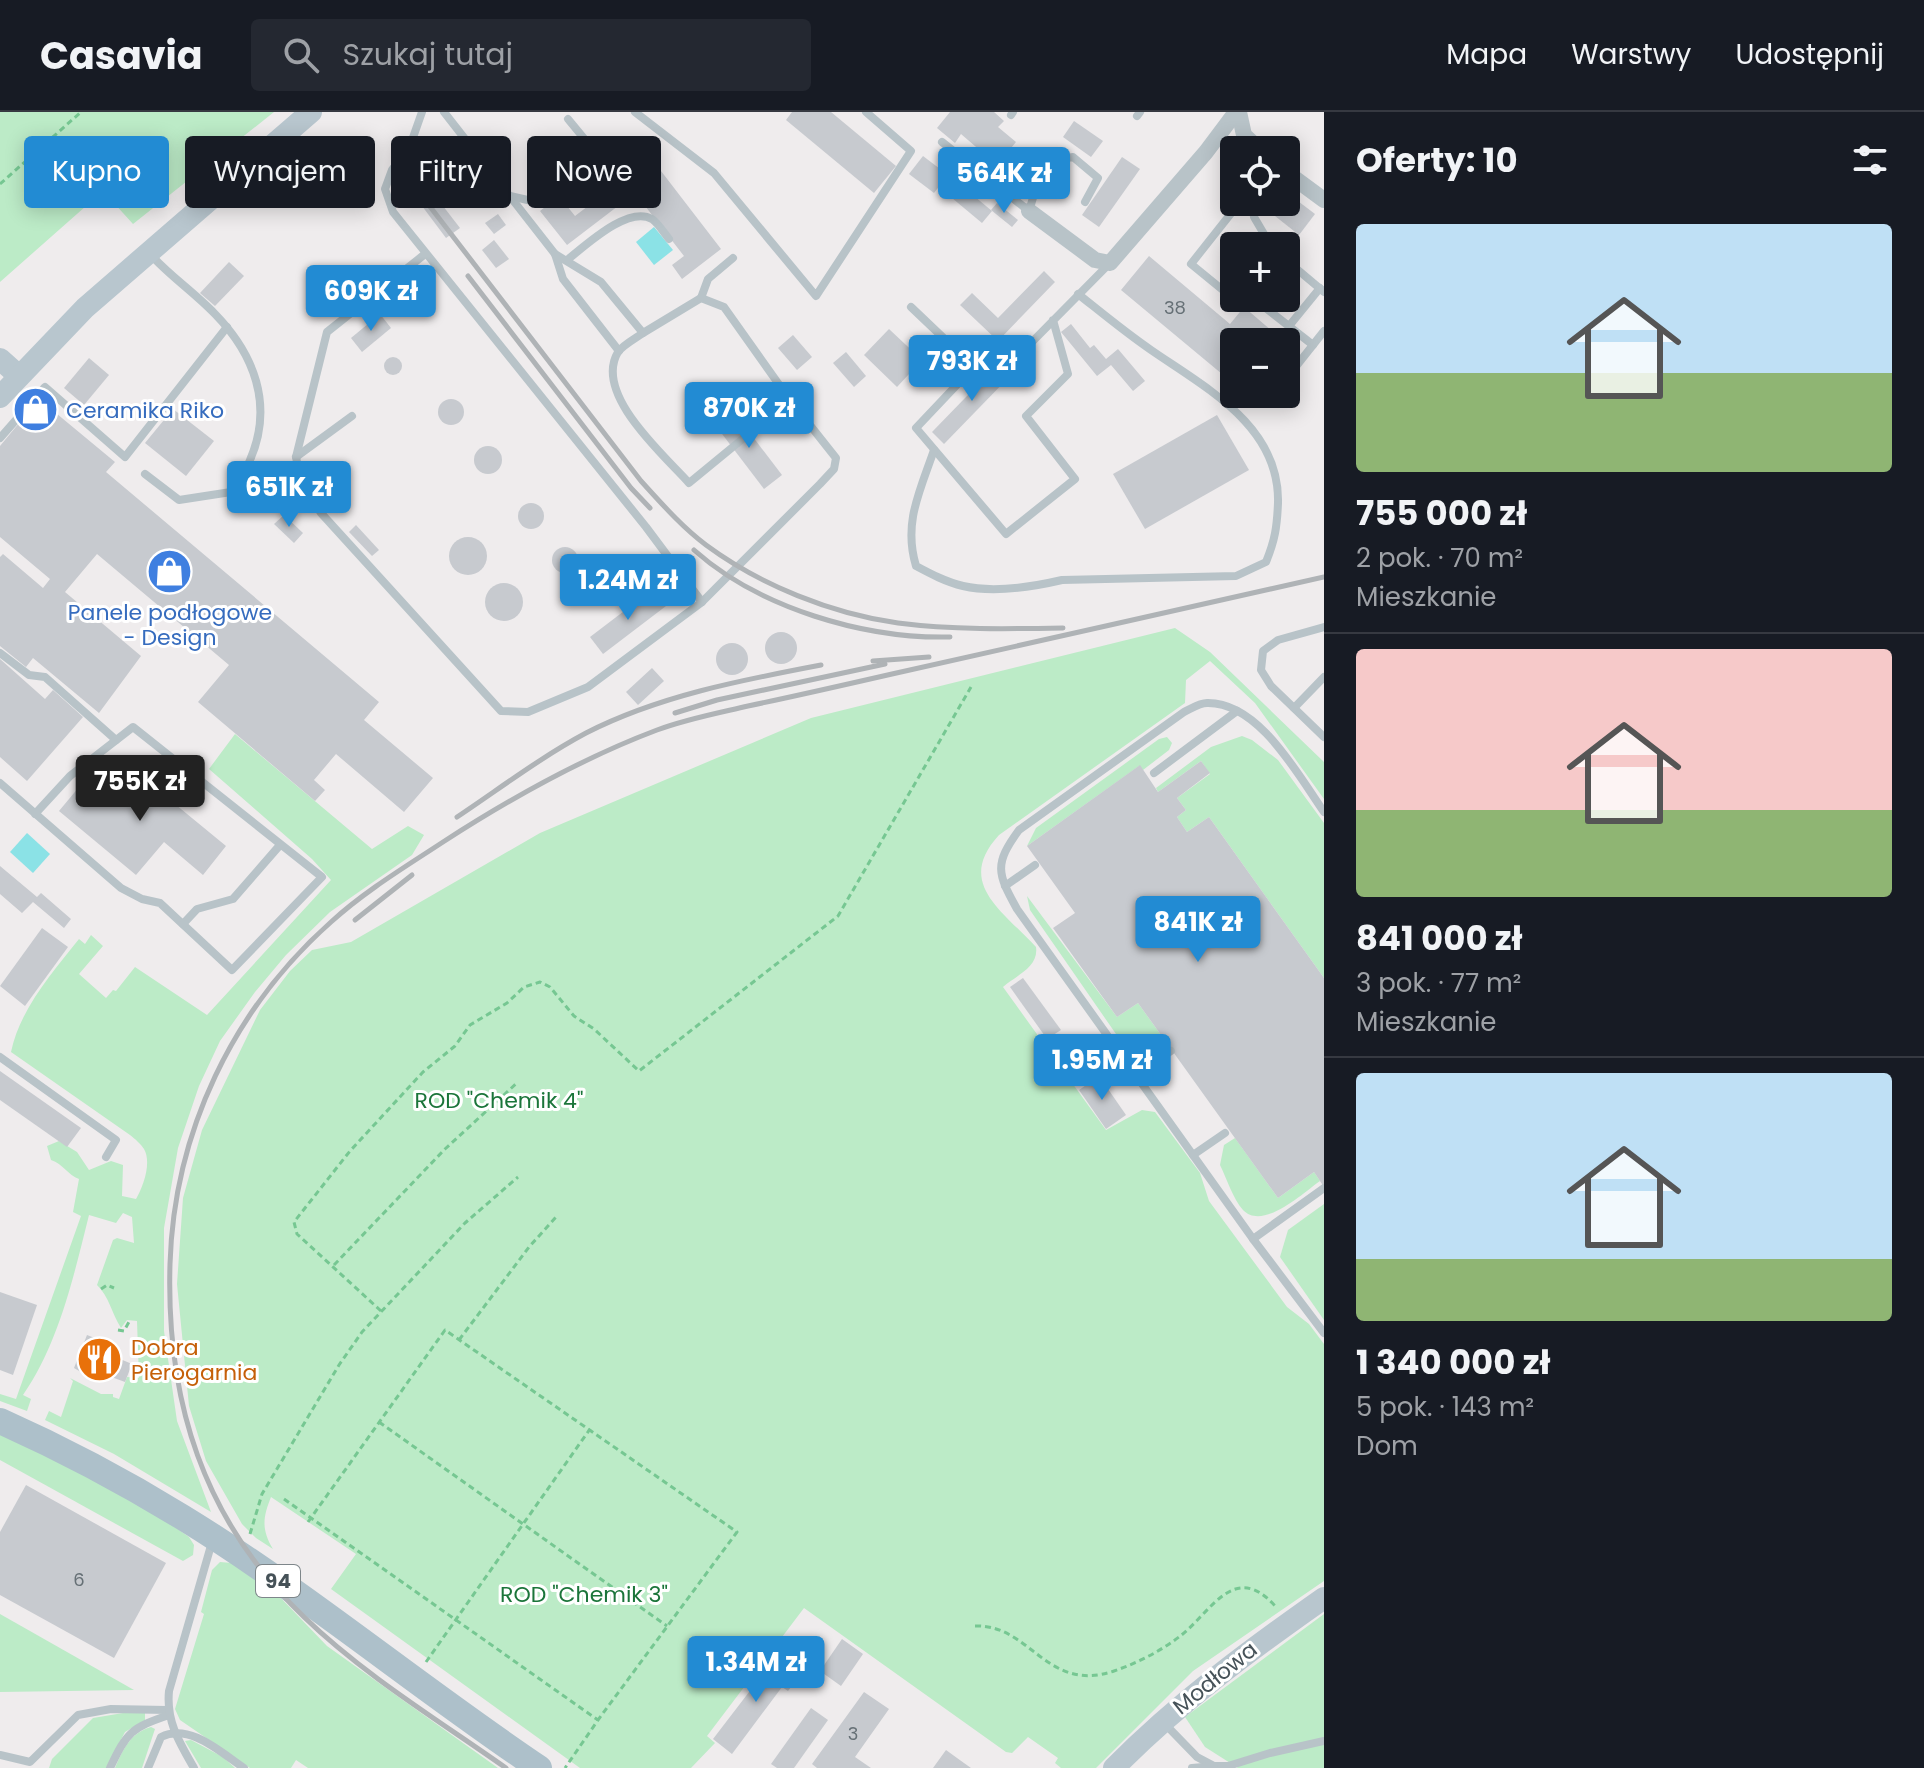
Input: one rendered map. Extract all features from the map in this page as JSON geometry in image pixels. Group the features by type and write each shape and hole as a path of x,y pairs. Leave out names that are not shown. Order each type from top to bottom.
{"main road":[{"path":"0,397 85,308 311,112"},
{"path":"0,359 19,376"},
{"name":"94","path":"0,1421 110,1474 243,1557 539,1768"},
{"name":"Modłowa","path":"1114,1768 1162,1722 1254,1646 1324,1598"}],"street":[{"path":"1237,112 1245,136"},
{"path":"1029,211 1095,260 1110,263 1237,112"},
{"path":"1300,182 1324,200"}],"lane":[{"path":"422,112 410,146 392,170 385,189 393,212 646,527 702,602"},
{"path":"444,112 463,136"},
{"path":"635,112 714,173 816,296 911,151 866,112"},
{"path":"511,196 532,201 596,153 568,119"},
{"path":"942,142 1029,211 1045,169 1060,159 1073,157 1098,178 1085,202"},
{"path":"511,197 555,254 563,279 619,351"},
{"path":"567,260 616,223 637,215 652,219 669,239"},
{"path":"1220,285 1191,264 1229,216"},
{"path":"145,474 179,500 231,492 250,462 259,436 261,413 250,359 227,327 147,252"},
{"path":"425,254 327,332 296,457 301,482 321,513 501,711 528,712 588,687 702,602 834,469 836,458 724,307 701,298"},
{"path":"555,254 601,282 643,333"},
{"path":"733,258 708,279 701,298 619,351 613,385 620,403 689,483 790,400"},
{"path":"1053,320 1068,374 1026,416 1075,479 1006,534 916,428 987,353 1029,345 1053,320 1078,294 1110,263"},
{"path":"1289,326 1322,290 1300,272"},
{"path":"934,450 912,517 910,544 916,566 965,587 1037,586 1062,580 1236,576 1266,562 1276,537 1278,489 1270,459 1253,429 1201,383 1078,294"},
{"path":"911,307 974,367"},
{"path":"1271,312 1313,345"},
{"path":"0,438 45,387 125,457 227,327"},
{"path":"1300,361 1324,331"},
{"path":"296,457 352,416"},
{"path":"1324,627 1278,640 1263,651 1261,670 1271,686 1324,737"},
{"path":"0,653 29,675 45,677 116,740"},
{"path":"1294,708 1324,677"},
{"path":"1324,812 1274,741 1249,718 1226,705 1204,702 1184,712 1019,830 1004,850 999,869 1017,909 1324,1333"},
{"path":"1154,773 1237,711"},
{"path":"0,783 35,814 121,888 142,899 160,903 232,970 322,877 133,727 70,776 35,814"},
{"path":"183,924 197,909 233,899 280,845"},
{"path":"1005,886 1035,865"},
{"path":"1135,1075 1171,1051"},
{"path":"0,1057 116,1140 106,1157"},
{"path":"1193,1155 1225,1133"},
{"path":"1253,1239 1324,1188"},
{"path":"194,1768 174,1733 168,1712 169,1691 213,1538"},
{"path":"0,1755 29,1765 78,1715 111,1709 168,1712"},
{"path":"110,1768 132,1731 168,1712"},
{"path":"1162,1722 1197,1757 1214,1766"},
{"path":"148,1768 161,1737 174,1733 197,1738 244,1768"},
{"path":"1192,1768 1229,1767 1270,1753 1324,1741"}],"path":[{"path":"0,184 81,112"},
{"path":"381,1311 297,1234 294,1222 350,1151 423,1072 455,1046 470,1025 507,1003 524,987 540,982 550,987 574,1016 594,1029 639,1071 838,916 971,687"},
{"path":"332,1266 445,1149 518,1082"},
{"path":"243,1557 262,1494 339,1365 381,1311 465,1223 518,1177"},
{"path":"459,1340 529,1247 557,1216"},
{"path":"101,1289 107,1285 114,1288"},
{"path":"118,1330 124,1331 130,1320"},
{"path":"310,1520 445,1330 737,1532 565,1768"},
{"path":"379,1422 667,1626"},
{"path":"422,1668 590,1429"},
{"path":"284,1499 598,1720"},
{"path":"975,1626 1002,1630 1059,1670 1084,1676 1110,1672 1150,1657 1181,1636 1222,1594 1235,1588 1265,1594 1289,1622"}],"green space":[{"path":"0,112 274,112 244,136 185,136 185,183 169,195 169,136 24,136 24,208 84,208 0,282"},
{"path":"118,208 153,208 133,224"},
{"path":"1175,628 1210,652 1324,762 1324,799 1255,703 1210,661 1186,680 1185,703 999,835 981,868 982,882 998,908 1036,947 1031,965 1003,987 1106,1130 1142,1110 1155,1112 1200,1173 1209,1201 1287,1307 1309,1324 1324,1344 1324,1581 1193,1671 1096,1768 1061,1768 1055,1763 1058,1758 1028,1737 1012,1753 1006,1752 804,1608 707,1736 715,1743 691,1768 580,1768 331,1589 356,1554 271,1497 264,1523 273,1549 242,1524 206,1461 189,1406 177,1284 183,1198 202,1130 260,1010 290,971 312,950 351,942 540,833 811,718"},
{"path":"235,734 372,849 408,826 424,835 412,855 330,912 286,955 255,992 220,1041 199,1086 178,1148 164,1228 164,1331 177,1421 211,1512 114,1454 45,1420 49,1411 61,1417 73,1381 70,1378 101,1394 113,1394 119,1399 127,1377 139,1378 137,1321 127,1320 121,1328 105,1294 97,1285 113,1240 117,1238 134,1243 132,1217 123,1213 116,1223 89,1215 56,1331 23,1395 31,1399 27,1411 0,1401 0,1394 16,1399 81,1216 73,1212 79,1179 51,1160 47,1146 59,1141 77,1152 89,1170 111,1161 123,1165 122,1196 136,1199 147,1168 144,1149 134,1138 11,1052 15,1036 38,992 79,939 85,944 91,935 103,946 79,974 106,998 113,990 116,991 135,967 207,1015 331,880 312,859 209,769"},
{"path":"1242,736 1278,760 1324,823 1324,978 1209,817 1187,832 1177,817 1186,810 1177,798 1210,774 1201,761 1158,792 1156,788 1211,747"},
{"path":"1167,737 1172,743 1169,750 1143,770 1139,766 1027,846 1036,828 1159,739"},
{"path":"1027,896 1117,1017 1138,1003 1166,1042 1155,1053 1145,1056 1125,1047 1030,910"},
{"path":"1235,1138 1278,1198 1314,1172 1320,1181 1283,1208 1261,1216 1251,1215 1236,1200 1220,1165 1224,1145"},
{"path":"1324,1204 1324,1320 1280,1257 1288,1230"},
{"path":"0,1432 165,1520 189,1537 194,1545 193,1555 183,1561 0,1460"},
{"path":"220,1562 232,1563 276,1593 327,1646 498,1768 308,1768 296,1760 291,1768 250,1768 180,1720 175,1709 204,1614 201,1612 212,1570"},
{"path":"0,1614 134,1690 0,1692"},
{"path":"1324,1614 1324,1768 1238,1768 1205,1747 1185,1717"},
{"path":"129,1712 145,1713 145,1720 125,1732 106,1768 49,1768 52,1759 93,1718"},
{"path":"151,1727 155,1729 142,1768 115,1768 132,1738"},
{"path":"191,1740 223,1757 235,1768 201,1768 185,1741"}],"water":[{"path":"654,227 673,250 654,265 636,242"},
{"path":"27,833 50,854 33,873 10,852"}],"building":[{"path":"792,112 831,112 896,166 874,193 786,120"},
{"path":"950,112 994,112 1004,121 998,127 1016,142 997,165 961,134 955,143 937,128"},
{"path":"1074,121 1103,141 1091,157 1063,137"},
{"path":"923,156 948,175 934,193 909,174"},
{"path":"1122,157 1140,169 1099,227 1082,215"},
{"path":"661,171 721,249 682,279 672,265 684,256 647,208 661,208"},
{"path":"962,186 992,211 982,223 952,198"},
{"path":"997,203 1018,220 1012,227 991,210"},
{"path":"1300,203 1315,214 1300,234 1275,216 1300,216"},
{"path":"424,208 445,208 460,228 446,238"},
{"path":"544,208 569,208 575,216 585,208 615,208 567,245 540,211"},
{"path":"498,214 506,225 494,234 485,223"},
{"path":"494,240 509,259 496,268 482,250"},
{"path":"1149,256 1230,324 1240,312 1250,312 1269,328 1220,328 1220,372 1121,290"},
{"path":"229,262 244,276 215,306 200,293"},
{"path":"1044,271 1055,282 998,341 960,305 972,293 998,318"},
{"path":"380,314 391,328 362,352 351,338"},
{"path":"1071,324 1090,348 1094,345 1106,359 1118,349 1145,381 1133,391 1111,365 1097,376 1061,332"},
{"path":"889,329 922,360 897,387 864,355"},
{"path":"793,335 812,357 797,370 778,348"},
{"path":"846,352 866,376 854,387 833,363"},
{"path":"393,357 402,366 393,375 384,366"},
{"path":"89,358 109,375 84,405 64,388"},
{"path":"1000,362 1012,374 944,444 932,432"},
{"path":"39,399 115,462 106,472 379,702 364,720 433,778 404,812 336,754 314,780 325,790 315,801 198,702 229,665 97,554 65,592 141,656 99,713 33,658 26,667 0,646 0,557 3,554 43,588 50,579 0,537 0,446"},
{"path":"451,399 460,403 464,412 460,421 451,425 442,421 438,412 442,403"},
{"path":"173,409 214,441 186,476 145,443"},
{"path":"734,412 782,475 764,489 716,426"},
{"path":"1217,415 1249,470 1145,529 1113,474"},
{"path":"488,446 498,450 502,460 498,470 488,474 478,470 474,460 478,450"},
{"path":"531,503 541,506 544,516 541,526 531,529 521,526 518,516 521,506"},
{"path":"284,515 303,533 294,543 274,524"},
{"path":"356,525 379,550 372,556 349,532"},
{"path":"468,537 482,542 487,556 482,570 468,575 454,570 449,556 454,542"},
{"path":"565,547 574,551 578,560 574,569 565,573 556,569 552,560 556,551"},
{"path":"504,583 518,588 523,602 518,616 504,621 490,616 485,602 490,588"},
{"path":"653,589 666,606 603,654 590,637"},
{"path":"781,632 793,636 797,648 793,660 781,664 769,660 765,648 769,636"},
{"path":"732,643 743,648 748,659 743,670 732,675 721,670 716,659 721,648"},
{"path":"0,659 45,699 53,690 83,717 27,781 0,757"},
{"path":"652,668 664,681 638,705 626,692"},
{"path":"1201,761 1210,773 1177,798 1186,810 1177,817 1187,832 1209,817 1324,978 1324,1187 1314,1172 1278,1198 1138,1003 1117,1017 1053,928 1075,913 1027,846 1140,765 1158,792"},
{"path":"125,763 226,846 203,875 164,842 136,875 59,811 79,787 95,800"},
{"path":"0,866 37,897 41,893 71,919 64,928 33,902 22,913 0,894"},
{"path":"42,928 68,947 25,1006 0,986"},
{"path":"1023,978 1061,1030 1047,1039 1010,987"},
{"path":"0,1071 81,1128 67,1147 0,1100"},
{"path":"1099,1076 1126,1115 1106,1129 1079,1090"},
{"path":"0,1292 37,1305 13,1375 0,1370"},
{"name":"Dobra Pierogarnia","path":"87,1335 113,1345 113,1356 132,1364 125,1382 106,1375 104,1379 94,1376 93,1379 74,1368"},
{"path":"26,1485 166,1563 114,1658 0,1595 0,1532"},
{"path":"842,1639 863,1654 841,1686 820,1671"},
{"path":"776,1657 800,1675 788,1691 782,1687 732,1754 713,1739"},
{"path":"864,1692 889,1709 855,1757 871,1768 817,1768 812,1764"},
{"path":"811,1708 828,1720 794,1768 777,1768 771,1764"},
{"path":"946,1750 957,1758 971,1768 933,1768"}],"railway":[{"path":"431,208 641,481 689,531 727,559 798,596 873,619 959,628 1063,628"},
{"path":"468,276 631,488 650,508"},
{"path":"694,550 749,588 814,616 883,632 950,637"},
{"path":"506,1768 376,1678 304,1617 269,1580 240,1540 216,1499 198,1456 184,1410 170,1315 174,1215 183,1167 215,1076 265,994 296,956 331,922 386,880 520,795 573,767 657,730 714,714 1324,577"},
{"path":"873,661 929,657"},
{"path":"675,713 717,700 885,664"},
{"path":"457,817 553,752 614,720 701,691 821,665"},
{"path":"355,920 412,875"}],"place":[{"name":"Ceramika Riko","path":"35,410"},
{"name":"Panele podłogowe - Design","path":"170,571"},
{"name":"Dobra Pierogarnia","path":"100,1360"}],"park label":[{"name":"ROD \"Chemik 4\"","path":"499,1100"},
{"name":"ROD \"Chemik 3\"","path":"584,1594"}]}
